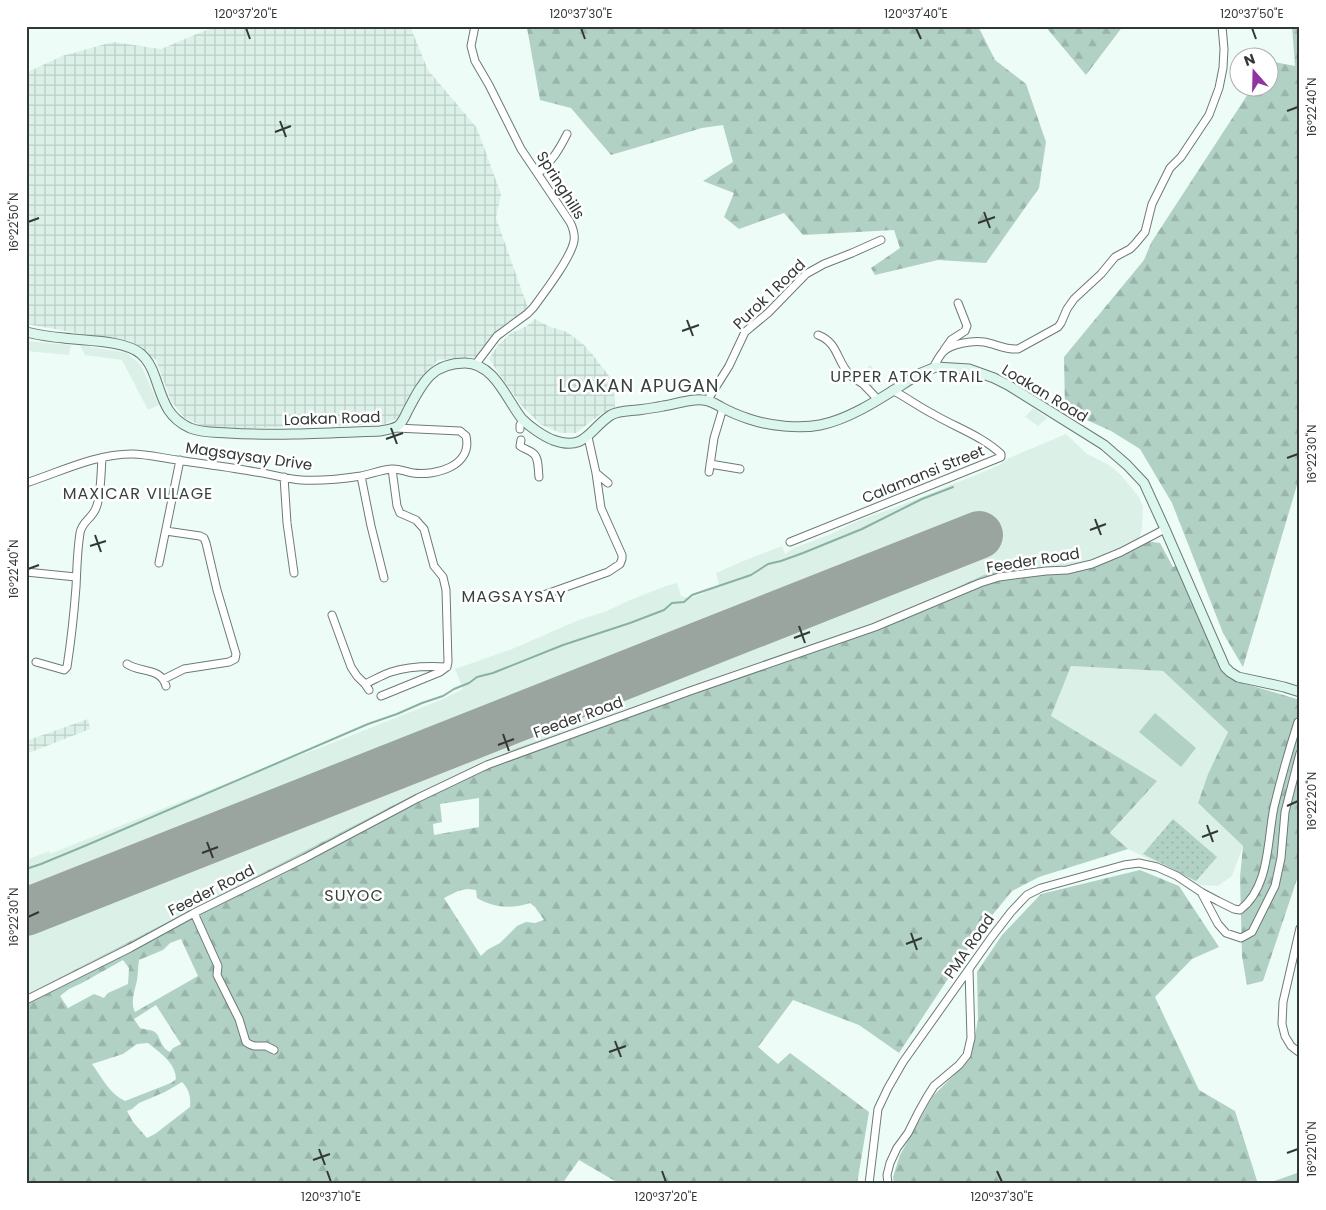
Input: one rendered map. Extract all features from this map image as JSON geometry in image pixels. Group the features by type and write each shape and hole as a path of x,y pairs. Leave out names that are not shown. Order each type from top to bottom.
{"main road":[{"name":"Loakan Road","path":"26,332 49,337 116,344 135,350 142,354 153,370 164,402 173,417 192,428 202,431 249,435 380,431 396,428 402,422 425,380 434,371 452,364 476,365"},
{"path":"476,365 490,374 502,387 523,420 538,431 552,440 566,443 578,442 588,437"},
{"name":"Loakan Road","path":"588,437 612,414 690,401 707,401 760,422 776,425 808,426 820,424 847,416 932,368 969,369 1008,385 1104,445 1127,465 1144,483 1166,529 1225,667 1238,677 1300,692"}],"street":[{"name":"Springhills","path":"475,26 471,46 475,62 522,149 572,226 574,240 567,257 533,308 528,314 497,336 476,365"},
{"path":"944,351 972,341 985,342 1010,350 1029,344 1061,323 1074,299 1115,257 1135,244 1145,232 1152,204 1170,168 1181,157 1209,115 1219,88 1223,68 1222,26"},
{"path":"538,174 550,164 568,134"},
{"name":"Purok 1 Road","path":"707,401 729,366 745,332 768,313 806,274 824,264 852,254 881,240"},
{"path":"932,368 951,340 965,331 967,326 958,303"},
{"path":"818,335 827,338 831,342 845,369 877,399"},
{"name":"Calamansi Street","path":"790,542 1001,458 1001,454 998,451 981,440 892,390"},
{"path":"709,472 714,438 723,408"},
{"path":"520,429 523,420"},
{"name":"Magsaysay Drive","path":"26,483 102,458 133,454 301,480 361,476 392,469 414,473 440,472 450,468 460,460 467,449 466,436 460,431 451,429 396,428"},
{"path":"538,597 608,572 620,564 622,559 622,555 601,508 588,437"},
{"path":"521,440 521,448 534,454 537,459 539,477"},
{"path":"36,662 59,670 64,670 67,667 71,646 76,560 80,531 84,522 93,515 97,505 102,458"},
{"path":"159,563 180,460"},
{"path":"710,464 740,469"},
{"path":"381,696 440,672 447,667 448,662 446,590 444,580 434,566 424,529 416,520 400,513 397,506 392,469"},
{"path":"596,473 608,483"},
{"path":"361,476 384,578"},
{"path":"284,477 287,523 294,574"},
{"name":"Feeder Road","path":"26,1000 305,858 418,798 506,757 875,627 980,583 998,577 1067,570 1092,564 1121,552 1166,529"},
{"path":"127,664 132,668 148,670 160,676 165,682 184,669 229,662 235,658 236,654 204,538 166,531"},
{"path":"26,572 76,577"},
{"path":"332,615 351,667 367,687 382,675 404,669 447,667"},
{"name":"PMA Road","path":"869,1184 878,1109 888,1088 903,1062 969,970 1011,912 1027,895 1041,888 1139,863 1157,867 1177,876 1201,892 1234,909 1240,910 1249,903 1257,889 1267,859 1274,809 1298,722"},
{"path":"1289,749 1300,752"},
{"name":"PMA Road","path":"1201,892 1218,924 1226,933 1241,938 1252,932 1275,886 1281,858 1285,812 1300,752"},
{"path":"194,914 218,966 217,974 239,1019 246,1042 266,1046 274,1050"},
{"path":"1300,928 1283,1002 1282,1024 1285,1036 1291,1046 1300,1054"},
{"path":"888,1184 887,1175 890,1163 927,1097 934,1086 959,1065 967,1055 971,1038 969,970"}],"shaded area":[{"path":"216,26 410,26 428,70 477,128 501,194 496,218 528,308 496,331 476,357 438,360 418,381 398,418 385,424 219,429 202,426 185,418 171,401 156,360 128,342 26,324 26,73 62,56 113,42 161,49"},
{"path":"535,319 548,326 567,332 583,344 609,376 614,390 615,409 602,413 576,433 560,433 540,424 521,405 489,359 498,345 511,333 527,326"},
{"path":"26,341 71,345 69,355 26,351"},
{"path":"80,345 127,353 141,365 159,405 148,410 122,360 85,355"},
{"path":"870,365 882,376 871,388 860,378"},
{"path":"1033,408 1047,418 1038,426 1025,417"},
{"path":"1066,434 1087,454 1109,465 1121,475 1139,497 1143,507 1139,540 1099,558 1071,566 1006,569 878,624 517,748 415,794 26,995 26,860 49,851 50,854 443,699 463,689 455,669 512,649 666,586 677,583 681,596 688,598 702,594 719,585 716,573 741,562 782,546 785,554 794,548 831,534 860,520 983,472 1009,458"},
{"path":"1071,666 1163,671 1228,732 1208,774 1198,803 1243,846 1232,876 1218,886 1200,885 1128,849 1110,834 1156,781 1051,716"},
{"path":"88,719 90,729 26,754 26,741"}],"green space":[{"path":"535,26 978,26 995,60 1026,84 1046,142 1039,188 986,263 938,260 875,275 871,268 900,248 894,230 803,235 784,213 739,229 724,217 734,193 703,181 733,162 723,125 702,128 611,155 571,108 540,100 527,28"},
{"path":"1045,26 1123,26 1086,75"},
{"path":"1292,26 1300,26 1300,475 1243,667 1223,633 1172,503 1140,449 1111,431 1065,410 1064,357 1144,260 1151,243 1245,98 1278,98 1278,63 1295,66"},
{"path":"1139,540 1160,543 1173,567 1176,566 1222,671 1236,681 1300,700 1300,870 1263,981 1247,985 1242,956 1240,877 1243,846 1198,803 1208,774 1228,732 1163,671 1071,666 1051,716 1157,781 1110,833 1128,849 1039,877 1012,891 981,929 899,1053 859,1025 793,1000 758,1047 778,1064 790,1053 869,1112 857,1184 620,1184 579,1160 562,1184 26,1184 26,995 415,794 517,748 878,624 984,575 1006,569 1071,566 1099,558","holes":["479,798 479,827 434,835 433,824 442,822 440,804","476,890 477,898 496,906 510,907 530,903 544,920 535,923 526,922 517,926 500,943 487,950 481,956 444,898 458,891","181,939 198,976 135,1012 133,1001 139,960 163,950 170,943","123,960 129,968 128,984 108,993 104,998 94,994 68,1008 60,996 69,989","156,1005 181,1044 170,1052 164,1048 156,1033 140,1028 134,1019","148,1043 170,1063 176,1079 171,1083 125,1101 111,1090 92,1064 123,1054 137,1044","182,1082 189,1093 190,1107 147,1138 133,1122 127,1111 139,1103 165,1092"]},
{"path":"1155,713 1196,748 1181,767 1139,732"},
{"path":"1173,819 1217,857 1196,881 1143,854"},
{"path":"1140,870 1179,886 1219,947 1192,959 1155,997 1199,1090 1235,1111 1258,1184 894,1184 893,1177 900,1155 933,1096 956,1073 972,1053 978,1019 977,972 1002,935 1041,894"},
{"path":"1300,1172 1300,1184 1266,1184"}],"waterway":[{"path":"26,869 87,845 368,724 443,696 477,677 493,673 563,645 664,610 672,603 684,602 692,595 751,575 768,564 803,553 862,529 922,499 953,487"}],"runway":[{"path":"26,912 979,535"}],"district":[{"name":"UPPER ATOK TRAIL","path":"907,376"},
{"name":"LOAKAN APUGAN","path":"639,385"},
{"name":"MAXICAR VILLAGE","path":"138,493"},
{"name":"MAGSAYSAY","path":"514,596"},
{"name":"SUYOC","path":"354,895"}]}
